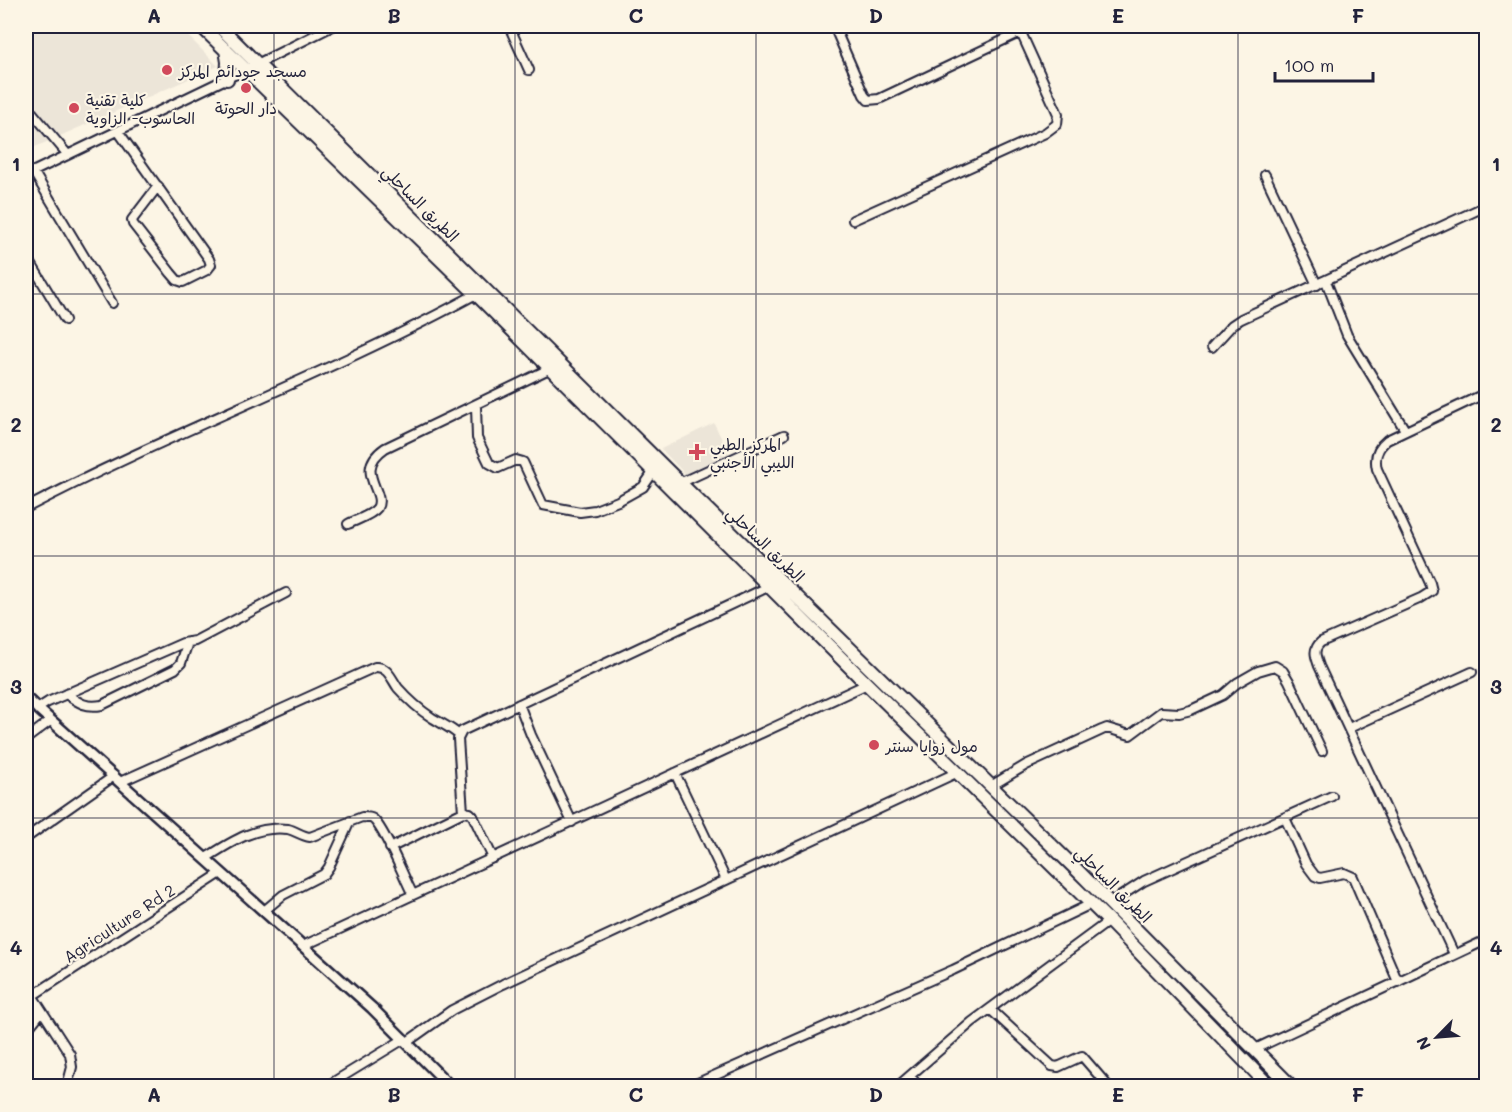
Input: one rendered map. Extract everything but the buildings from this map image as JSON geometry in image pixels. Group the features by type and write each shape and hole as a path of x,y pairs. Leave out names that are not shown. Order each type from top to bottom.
{"highway":[{"name":"الطريق الساحلي","path":"201,26 226,50 252,67 680,483 1110,903 1291,1086"},
{"name":"الطريق الساحلي","path":"219,26 252,67 476,294 867,684 1109,921 1269,1086"},
{"path":"226,50 227,79"}],"street":[{"path":"112,303 29,173 333,26"},
{"path":"509,26 529,70"},
{"path":"837,33 868,100 879,99 1019,29 1058,114 1058,124 1034,138 853,220"},
{"path":"26,105 68,155"},
{"path":"118,131 158,186 209,259 211,266 207,270 183,282 177,280 133,224 132,220 158,186"},
{"path":"1265,175 1317,285"},
{"path":"1212,347 1232,325 1241,319 1486,206"},
{"path":"26,255 65,320"},
{"path":"1326,281 1347,335 1405,430"},
{"path":"26,508 435,316 476,294"},
{"path":"348,524 376,510 379,504 371,480 370,468 376,454 551,369"},
{"path":"1455,954 1318,666 1315,652 1316,646 1344,631 1421,598 1432,591 1375,463 1381,445 1405,430 1486,393"},
{"path":"476,406 477,438 489,463 498,468 516,460 523,462 540,501 547,506 580,512 595,510 618,501 643,487 654,471"},
{"path":"680,483 784,435"},
{"path":"463,812 459,735 462,731 770,586"},
{"path":"37,709 66,694 188,642 286,593"},
{"path":"66,694 83,705 91,707 102,705 175,669 181,663 188,642"},
{"path":"26,838 117,779 375,667 380,666 386,669 399,688 429,716 448,725 459,735"},
{"path":"991,786 1026,765 1102,730 1107,728 1127,735 1133,734 1161,712 1179,713 1191,710 1223,695 1237,683 1258,671 1275,666 1283,671 1289,681 1322,751"},
{"path":"1349,728 1472,672"},
{"path":"303,946 867,684"},
{"path":"26,698 303,946 450,1086"},
{"path":"519,704 572,822"},
{"path":"26,739 50,721"},
{"path":"327,1086 405,1041 452,1010 482,995 958,772"},
{"path":"675,774 726,880"},
{"path":"1110,903 1143,881 1332,796"},
{"path":"390,848 463,812 473,816 493,858"},
{"path":"206,858 238,838 254,832 272,828 291,830 310,837 350,821 369,817 375,821 413,895"},
{"path":"1285,818 1306,864 1315,876 1320,878 1344,873 1353,877 1398,982"},
{"path":"264,911 283,895 324,874 350,821"},
{"name":"Agriculture Rd 2","path":"32,996 221,873"},
{"path":"691,1086 953,970 1091,904"},
{"path":"898,1086 959,1032 1109,921"},
{"path":"1255,1049 1486,940"},
{"path":"26,986 70,1054 72,1067 67,1086"},
{"path":"26,1030 38,1016 39,1007"},
{"path":"990,1009 1052,1066 1058,1067 1082,1056 1108,1086"},
{"path":"910,1076 918,1086"}],"shaded area":[{"name":"كلية تقنية الحاسوب- الزاوية","path":"26,26 178,26 218,66 26,151"},
{"name":"المركز الطبي الليبي الأجنبي","path":"714,423 730,456 688,477 661,449"}],"place":[{"name":"مسجد جودائم المركز","path":"167,70"},
{"name":"دار الحوتة","path":"246,88"},
{"name":"كلية تقنية الحاسوب- الزاوية","path":"74,108"},
{"name":"المركز الطبي الليبي الأجنبي","path":"697,452"},
{"name":"مول زوايا سنتر","path":"874,745"}]}
